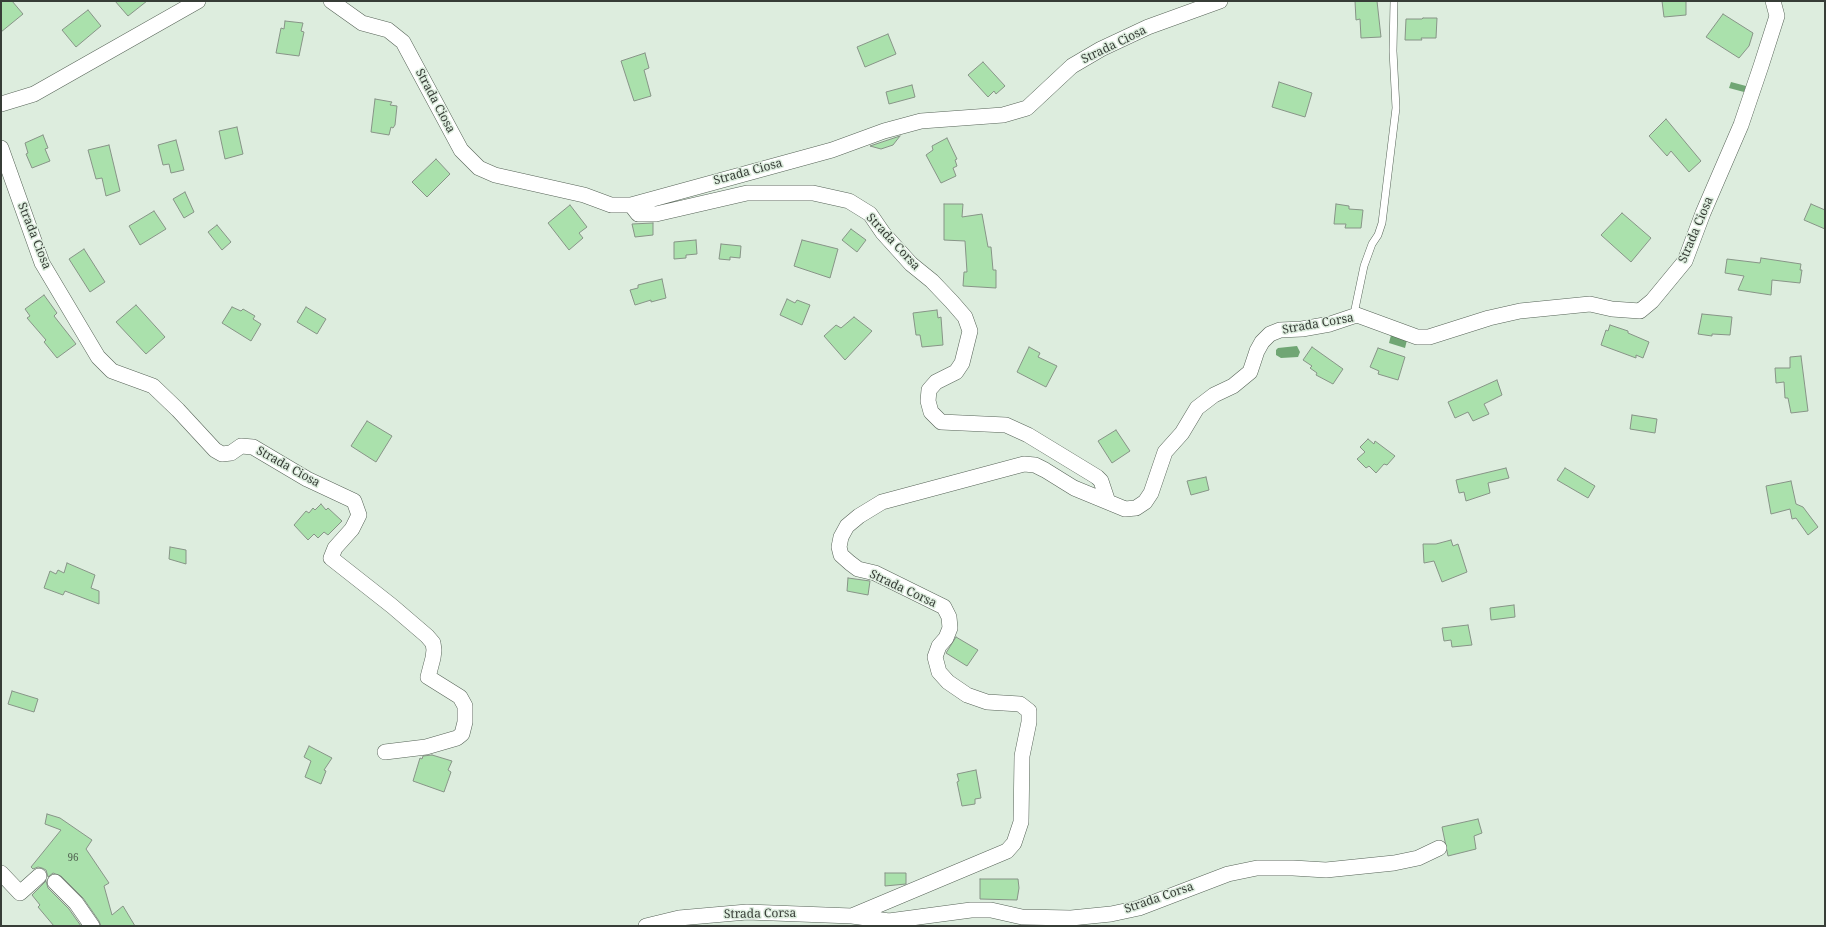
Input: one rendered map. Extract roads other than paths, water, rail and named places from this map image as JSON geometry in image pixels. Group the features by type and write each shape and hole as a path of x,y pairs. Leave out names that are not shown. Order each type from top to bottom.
{"street":[{"path":"1,104 34,94 198,1"},
{"name":"Strada Ciosa","path":"331,1 362,23 388,30 403,42 461,150 479,168 495,175 584,195 611,205 631,205 832,150 884,131 921,121 1003,115 1026,108 1072,66 1101,49 1148,28 1220,1"},
{"name":"Strada Ciosa","path":"1429,338 1489,318 1520,311 1590,304 1612,309 1640,311 1652,301 1685,261 1703,213 1741,125 1777,16 1773,1"},
{"name":"Strada Ciosa","path":"1,148 42,263 98,357 112,372 153,386 178,410 215,450 222,454 231,453 241,446 253,447 307,479 354,501 359,515 352,529 335,548 331,558 392,606 433,643 433,658 428,677 460,697 465,706 465,722 462,734 457,738 426,747 386,752"},
{"name":"Strada Corsa","path":"631,205 638,214 656,214 747,193 813,193 850,201 870,214 883,233 911,264 932,281 965,317 970,331 962,363 956,372 936,382 930,390 928,401 930,412 941,422 1006,425 1028,435 1097,477 1101,481 1108,502"},
{"name":"Strada Corsa","path":"852,916 1007,851 1014,843 1021,822 1022,756 1029,722 1029,711 1020,704 987,702 967,694 948,682 938,672 935,657 939,646 946,638 950,628 949,617 944,607 875,573 858,570 850,564 841,555 839,547 841,537 847,526 859,516 882,502 912,495 1009,466 1024,464 1035,465 1046,470 1074,488 1125,509 1136,508 1145,502 1151,493 1165,452 1182,433 1197,408 1214,395 1233,386 1250,372 1257,351 1270,334 1280,330 1302,329 1330,324 1357,315 1417,337 1429,338"},
{"name":"Strada Corsa","path":"646,926 679,918 747,912 852,916 889,921 971,910 991,910 1029,917 1071,918 1111,914 1139,908 1228,874 1257,868 1326,870 1394,863 1418,858 1439,848"},
{"path":"1,873 20,893 39,876"},
{"path":"55,882 76,903 92,926"}],"lane":[{"path":"1357,315 1355,308 1364,266 1382,223 1396,108 1393,51 1394,1"}]}
